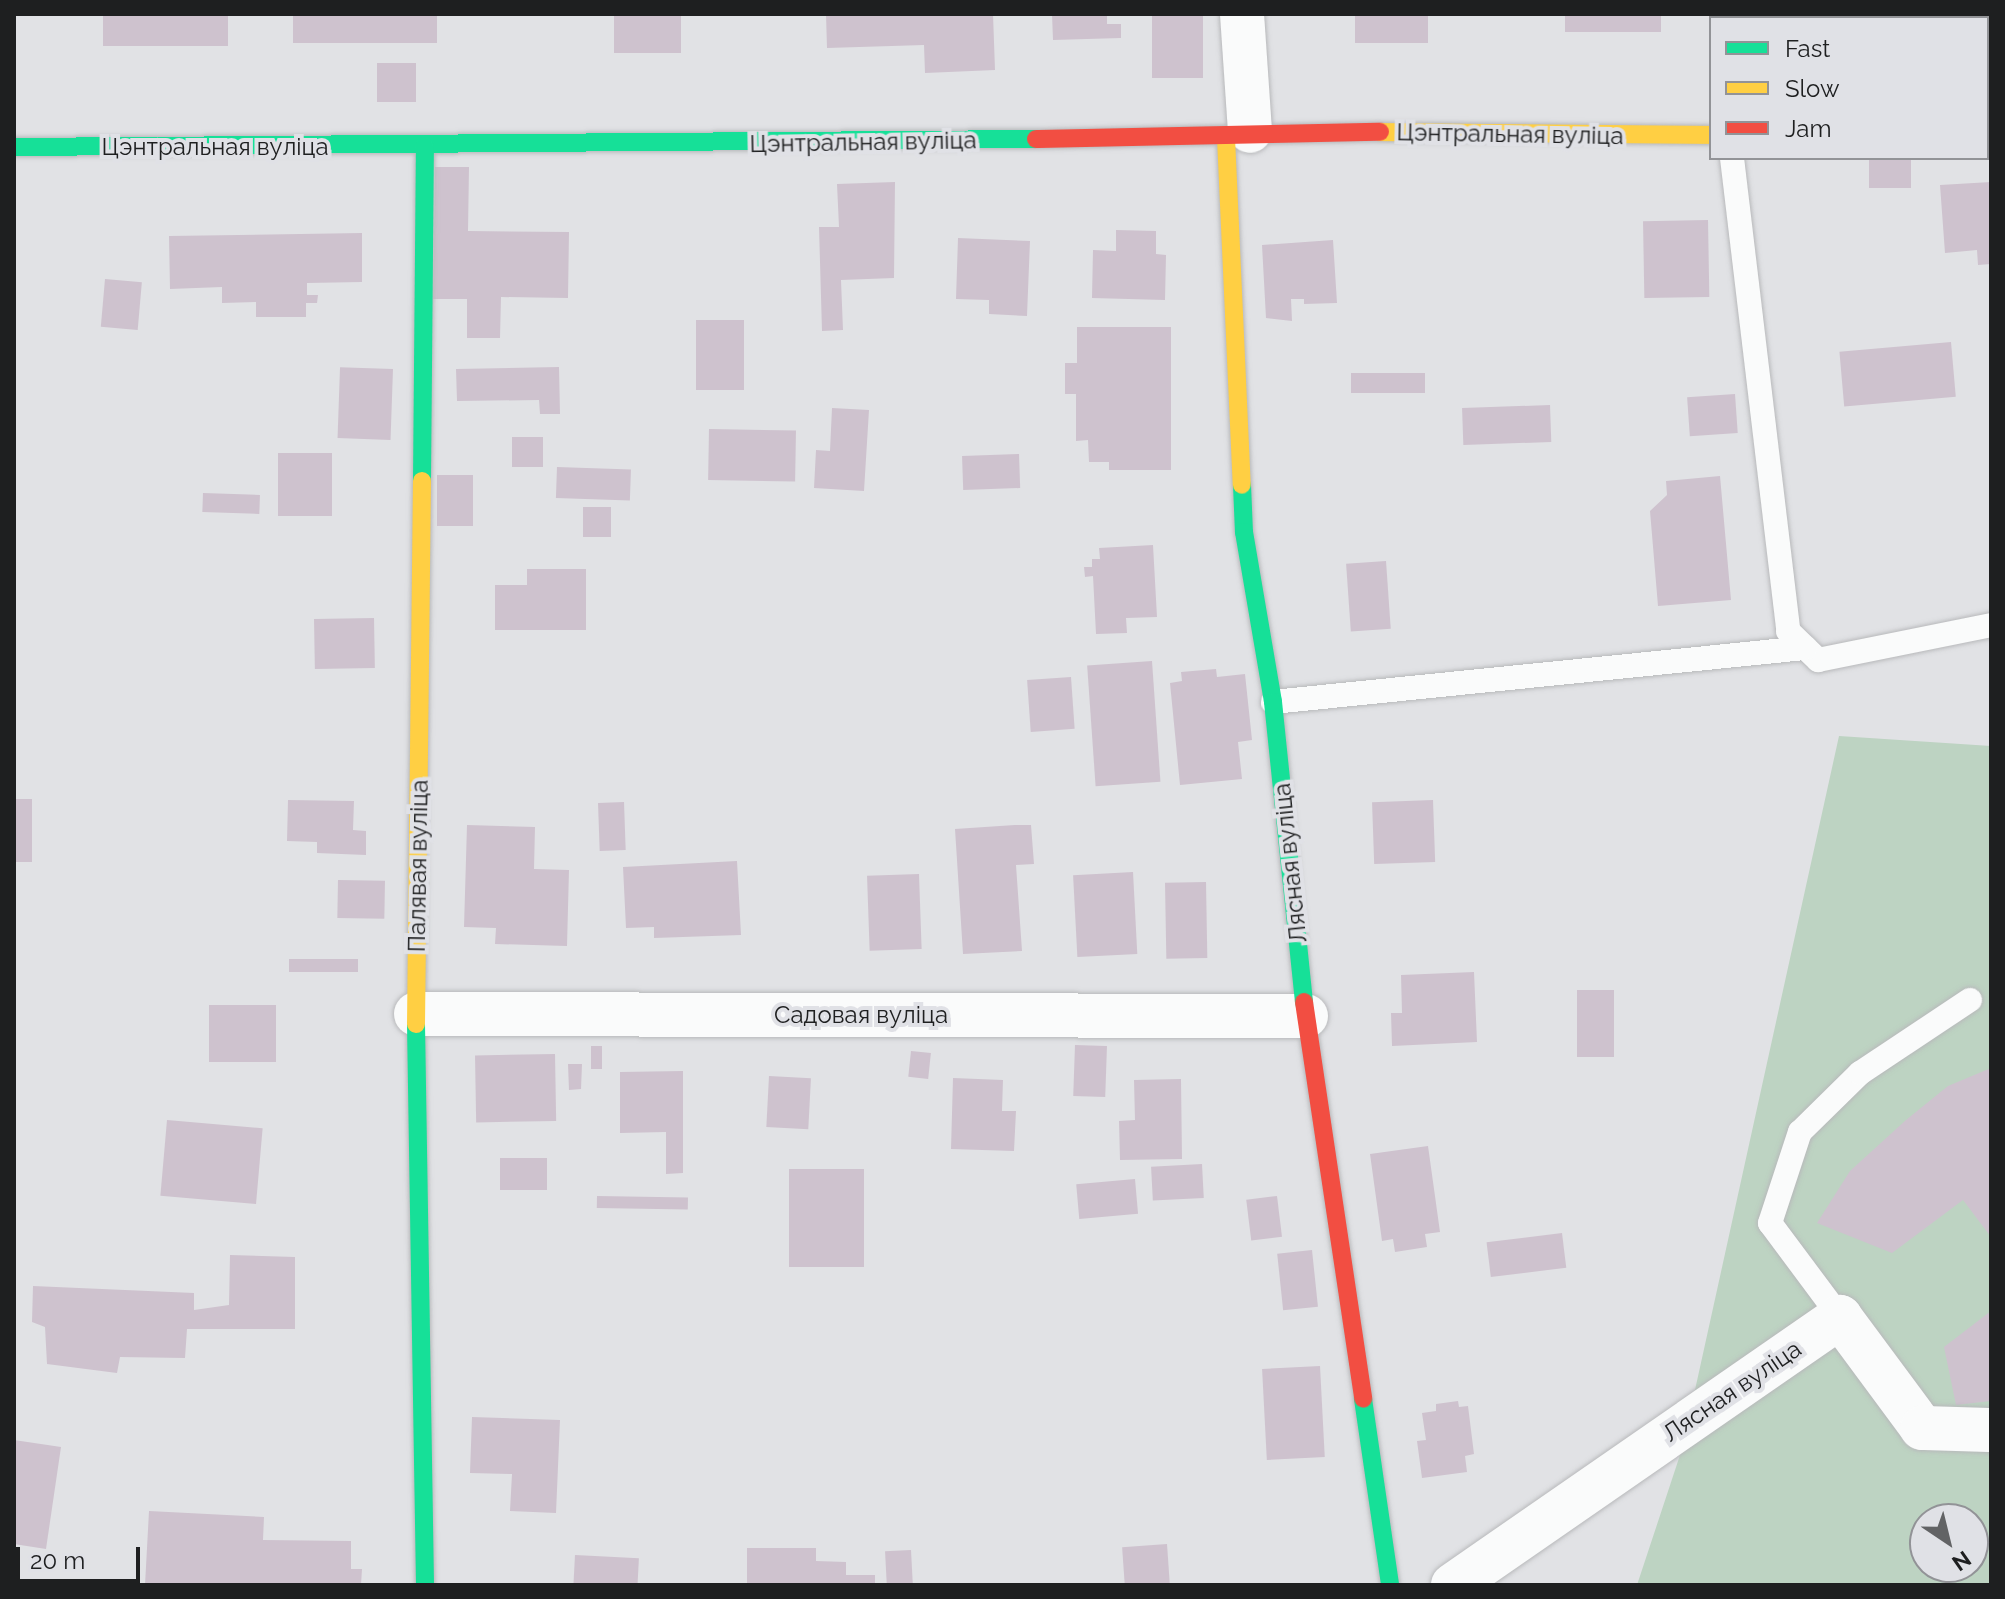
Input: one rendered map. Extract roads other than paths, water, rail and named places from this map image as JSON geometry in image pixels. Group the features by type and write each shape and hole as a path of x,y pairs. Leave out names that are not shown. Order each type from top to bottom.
{"street":[{"path":"1238,135 1242,14"},
{"name":"Цэнтральная вуліца","path":"14,147 425,146 1238,135 1709,135"},
{"name":"Лясная вуліца","path":"1238,135 1244,532 1273,702 1306,1016 1390,1585"},
{"name":"Палявая вуліца","path":"425,146 416,1014 425,1585"},
{"name":"Садовая вуліца","path":"416,1014 1306,1016"},
{"path":"1840,1317 1922,1428 1991,1430"},
{"name":"Лясная вуліца","path":"1453,1585 1840,1317"}],"lane":[{"path":"1732,160 1788,631 1818,660 1991,625"},
{"path":"1273,702 1805,648"},
{"path":"1840,1317 1770,1223 1800,1132 1860,1073 1970,1000"}]}
